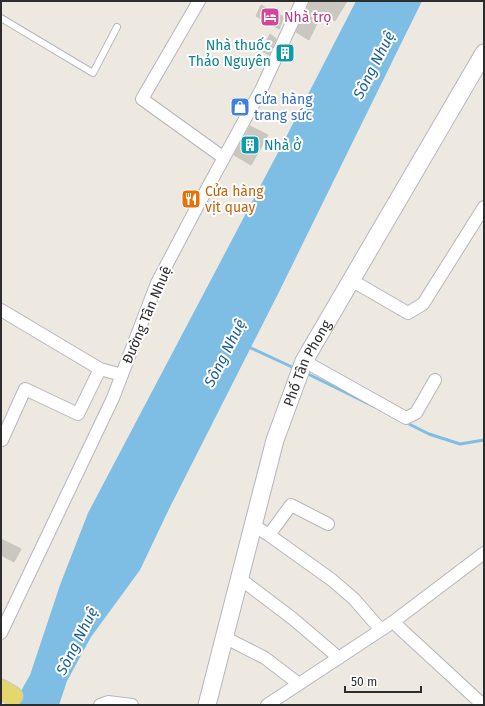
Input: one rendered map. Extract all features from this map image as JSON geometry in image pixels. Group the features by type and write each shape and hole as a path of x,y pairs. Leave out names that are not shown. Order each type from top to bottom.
{"street":[{"path":"198,1 142,99 224,158"},
{"name":"Đường Tân Nhuệ","path":"1,633 113,398 157,283 262,88 302,1"},
{"name":"Phố Tân Phong","path":"207,705 276,440 304,361 484,53"},
{"path":"351,280 408,313 423,304 484,207"},
{"path":"1,310 100,369 122,375"},
{"path":"304,361 406,418 416,413 435,380"},
{"path":"2,440 26,389 78,414 100,369"},
{"path":"269,534 291,505 328,524"},
{"path":"253,525 269,534 332,580 354,599 381,630"},
{"path":"267,705 393,622 484,553"},
{"path":"239,578 292,618 339,658"},
{"path":"393,622 483,705"},
{"path":"224,637 265,658 299,684"},
{"path":"100,705 108,702 132,705"}],"lane":[{"path":"1,18 92,73 117,27"}],"water":[{"name":"Sông Nhuệ","path":"356,1 422,1 140,570 91,637 67,681 59,705 13,705 30,675 60,585 88,513"}],"building":[{"path":"309,1 347,1 335,21 322,13 309,40 296,32"},
{"name":"Nhà trọ","path":"261,5 284,17 279,29 256,16"},
{"path":"270,34 276,39 269,55 262,51"},
{"path":"289,47 292,49 286,62 284,62 282,61"},
{"name":"Nhà ở","path":"250,126 268,135 251,165 234,155"},
{"name":"Cửa hàng vịt quay","path":"190,193 195,195 189,206 184,203"},
{"path":"1,539 21,549 14,562 1,555"}],"waterway":[{"path":"251,348 292,367"},
{"path":"308,374 373,406"},
{"path":"405,422 429,434 460,444 484,440"}],"place":[{"name":"Nhà trọ","path":"270,17"},
{"name":"Nhà thuốc Thảo Nguyên","path":"285,53"},
{"name":"Cửa hàng trang sức","path":"240,107"},
{"name":"Nhà ở","path":"250,145"},
{"name":"Cửa hàng vịt quay","path":"191,199"}]}
